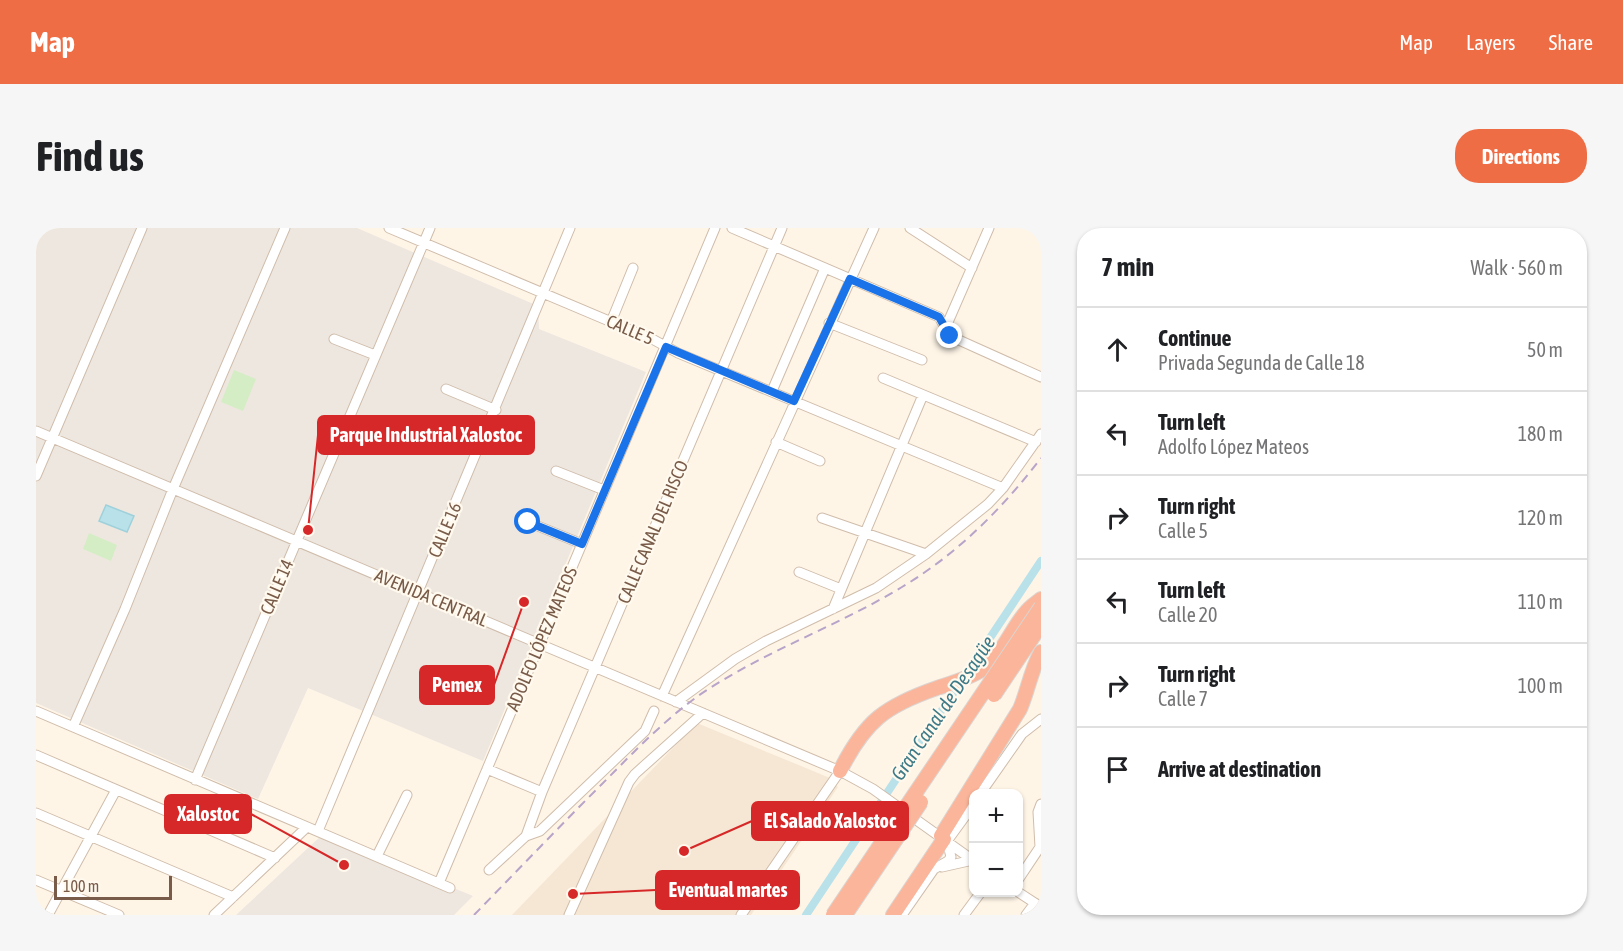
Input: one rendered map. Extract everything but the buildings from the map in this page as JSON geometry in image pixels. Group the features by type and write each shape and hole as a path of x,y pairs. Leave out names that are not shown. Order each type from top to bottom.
{"highway":[{"path":"840,771 856,741 882,713 900,703 981,670 994,659 1027,611 1041,599"},
{"path":"833,915 1041,607"},
{"path":"845,915 1041,625"},
{"path":"893,915 944,839 1020,709 1039,655"}],"street":[{"path":"36,476 142,228"},
{"path":"74,727 285,228"},
{"name":"CALLE 5","path":"389,228 1003,488"},
{"name":"CALLE 14","path":"195,780 430,228"},
{"name":"CALLE 16","path":"318,831 496,410 570,228"},
{"name":"ADOLFO LÓPEZ MATEOS","path":"439,883 715,228"},
{"path":"732,228 939,317 950,336 1041,377"},
{"name":"CALLE CANAL DEL RISCO","path":"526,836 542,792 782,228"},
{"path":"662,696 874,228"},
{"path":"910,228 972,268"},
{"path":"945,329 990,228"},
{"path":"611,321 633,268"},
{"path":"772,392 825,268"},
{"path":"829,323 922,360"},
{"path":"334,339 375,356"},
{"path":"676,702 735,659 766,641 876,588 926,554 988,504 1003,488 1038,438 883,378"},
{"path":"446,389 496,410"},
{"path":"833,609 923,395"},
{"name":"AVENIDA CENTRAL","path":"36,431 840,771 873,789 969,857"},
{"path":"777,442 820,460"},
{"path":"556,471 604,490"},
{"path":"822,518 926,554"},
{"path":"528,522 582,544"},
{"path":"799,572 841,589"},
{"path":"36,711 450,888"},
{"path":"489,870 526,836 540,831 626,751 645,730 654,711"},
{"path":"568,915 629,782 703,713"},
{"path":"984,789 1022,734 1041,719"},
{"path":"36,755 275,858"},
{"path":"487,769 542,792"},
{"path":"741,915 840,771"},
{"path":"48,915 116,790"},
{"path":"377,856 407,795"},
{"path":"1023,872 1040,847 1038,812 1041,804"},
{"path":"902,915 934,869 951,857 944,839 969,810"},
{"path":"36,813 233,897"},
{"path":"214,915 307,827"},
{"path":"934,869 969,861"},
{"path":"36,880 119,915"},
{"path":"1023,895 1038,905 1026,915"},
{"path":"964,915 977,897"}],"shaded area":[{"path":"36,228 357,228 538,306 539,329 646,372 483,761 308,688 258,799 36,703"},
{"path":"697,723 830,778 838,787 751,915 512,915"},
{"path":"323,834 473,896 454,915 236,915"}],"green space":[{"path":"234,370 256,379 243,411 221,402"},
{"path":"89,533 117,545 111,561 83,549"}],"water":[{"path":"106,505 134,516 127,532 99,521"}],"waterway":[{"name":"Gran Canal de Desagüe","path":"806,915 1041,561"}],"railway":[{"path":"474,915 636,750 685,706 722,680 851,615 922,574 978,529 1011,495 1041,458"}],"place":[{"name":"Parque Industrial Xalostoc","path":"308,530"},
{"name":"Pemex","path":"524,602"},
{"name":"El Salado Xalostoc","path":"684,851"},
{"name":"Xalostoc","path":"344,865"},
{"name":"Eventual martes","path":"573,894"}],"route":[{"path":"528,522 582,544 666,347 794,401 850,279 939,317 950,336"}]}
